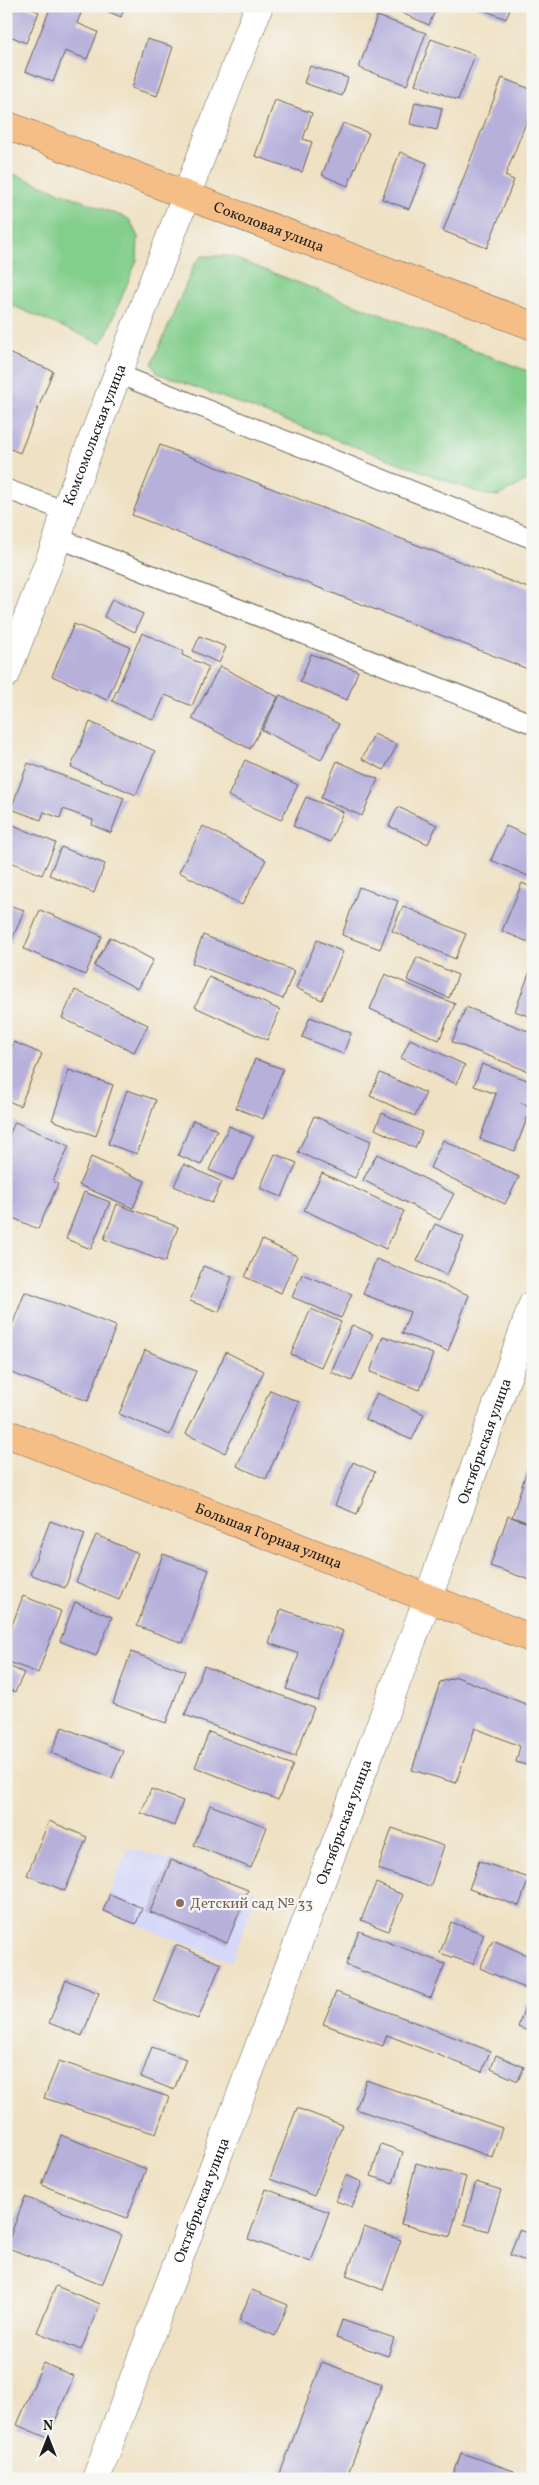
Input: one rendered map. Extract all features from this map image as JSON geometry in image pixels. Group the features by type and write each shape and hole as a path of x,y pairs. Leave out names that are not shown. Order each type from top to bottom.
{"main road":[{"name":"Соколовая улица","path":"6,125 533,326"},
{"name":"Большая Горная улица","path":"6,1432 533,1639"}],"street":[{"name":"Комсомольская улица","path":"6,674 58,538 65,512 188,196 259,6"},
{"name":"Октябрьская улица","path":"96,2479 428,1598 533,1304"}],"lane":[{"path":"118,374 533,539"},
{"path":"6,489 65,512"},
{"path":"58,538 533,724"}],"shaded area":[{"name":"Детский сад № 33","path":"128,1848 171,1860 258,1893 231,1962 103,1911"}],"green space":[{"path":"6,171 129,219 138,237 137,260 105,338 100,343 6,303"},
{"path":"202,256 229,256 533,373 533,478 498,496 485,495 157,373 152,364 195,263"}],"building":[{"path":"6,6 25,6 39,12 26,43 6,34"},
{"path":"51,6 84,6 77,23 98,32 87,59 65,51 53,82 25,71"},
{"path":"95,6 125,6 121,17"},
{"path":"405,6 437,6 429,25 402,13"},
{"path":"474,6 511,6 506,19"},
{"path":"377,16 426,33 407,85 359,68"},
{"path":"147,39 173,47 157,96 132,88"},
{"path":"431,39 475,55 458,100 415,84"},
{"path":"310,66 348,78 342,96 304,83"},
{"path":"502,78 533,90 533,105 505,176 514,180 487,248 443,231"},
{"path":"275,100 312,113 303,139 312,142 302,172 255,156"},
{"path":"415,102 442,108 437,130 410,124"},
{"path":"343,123 369,133 348,186 322,175"},
{"path":"400,152 427,163 409,209 382,199"},
{"path":"6,352 53,371 20,453 6,447"},
{"path":"160,445 533,590 533,671 132,515"},
{"path":"112,599 143,614 135,632 104,617"},
{"path":"74,624 130,647 107,700 52,676"},
{"path":"142,633 184,651 182,655 209,667 192,706 165,695 154,720 112,701"},
{"path":"200,636 226,647 219,663 193,651"},
{"path":"311,654 358,671 347,700 300,682"},
{"path":"220,666 278,697 250,749 192,719"},
{"path":"280,695 339,724 321,760 262,730"},
{"path":"90,722 155,751 136,795 71,767"},
{"path":"374,734 397,745 384,770 362,759"},
{"path":"245,760 298,785 281,820 228,796"},
{"path":"337,761 378,779 362,816 321,798"},
{"path":"28,763 124,798 111,833 92,825 93,820 63,809 60,818 44,812 41,820 11,809"},
{"path":"306,797 343,812 330,842 293,826"},
{"path":"398,807 437,825 428,844 389,826"},
{"path":"6,822 56,843 42,875 6,860"},
{"path":"203,826 266,860 242,905 179,872"},
{"path":"506,826 533,838 533,866 528,876 491,860"},
{"path":"61,847 105,864 94,893 49,875"},
{"path":"522,883 533,888 533,944 502,931"},
{"path":"359,887 398,901 380,949 342,935"},
{"path":"6,904 24,910 8,950 6,949"},
{"path":"403,906 466,934 455,959 392,931"},
{"path":"40,910 102,936 85,975 24,949"},
{"path":"203,935 294,971 283,999 192,963"},
{"path":"110,937 153,960 138,989 94,966"},
{"path":"317,940 343,952 322,1000 296,988"},
{"path":"417,957 458,975 449,998 407,980"},
{"path":"533,963 533,1018 515,1011"},
{"path":"385,974 455,1004 439,1040 370,1009"},
{"path":"209,977 280,1010 267,1040 195,1007"},
{"path":"75,990 148,1025 134,1052 62,1018"},
{"path":"466,1007 533,1033 533,1073 452,1042"},
{"path":"310,1017 351,1033 343,1054 302,1037"},
{"path":"410,1039 465,1065 456,1084 401,1058"},
{"path":"14,1042 42,1054 20,1106 6,1100 6,1060"},
{"path":"255,1059 283,1069 263,1119 236,1108"},
{"path":"482,1064 533,1082 531,1106 521,1103 531,1107 515,1151 480,1139 496,1094 474,1086"},
{"path":"69,1070 113,1085 96,1136 52,1120"},
{"path":"380,1073 426,1093 415,1116 370,1096"},
{"path":"127,1090 156,1100 137,1154 108,1144"},
{"path":"382,1113 422,1132 415,1148 375,1129"},
{"path":"314,1116 371,1141 355,1178 298,1152"},
{"path":"193,1120 217,1130 201,1165 178,1155"},
{"path":"15,1122 69,1146 53,1181 58,1184 38,1229 6,1215 6,1142"},
{"path":"229,1126 253,1137 233,1180 209,1170"},
{"path":"443,1140 519,1177 505,1204 430,1168"},
{"path":"275,1154 297,1163 282,1197 260,1188"},
{"path":"377,1154 454,1194 440,1220 363,1180"},
{"path":"91,1157 145,1181 133,1208 79,1185"},
{"path":"184,1164 222,1182 212,1203 174,1186"},
{"path":"322,1173 404,1211 386,1249 304,1210"},
{"path":"84,1192 110,1202 91,1249 66,1239"},
{"path":"117,1204 178,1227 165,1262 104,1239"},
{"path":"435,1224 464,1237 447,1275 417,1261"},
{"path":"262,1240 297,1256 281,1293 245,1277"},
{"path":"376,1259 469,1295 448,1351 402,1333 410,1312 363,1294"},
{"path":"203,1266 232,1277 219,1312 190,1301"},
{"path":"302,1274 352,1294 341,1318 292,1297"},
{"path":"25,1292 116,1326 88,1401 6,1371 6,1341"},
{"path":"311,1309 341,1322 321,1367 291,1354"},
{"path":"352,1325 373,1334 352,1381 331,1372"},
{"path":"383,1336 433,1354 420,1390 370,1372"},
{"path":"145,1350 196,1371 170,1435 119,1414"},
{"path":"226,1352 264,1371 225,1453 186,1434"},
{"path":"270,1390 299,1402 266,1479 237,1466"},
{"path":"377,1393 424,1414 412,1440 365,1419"},
{"path":"353,1462 375,1472 357,1514 335,1505"},
{"path":"527,1470 533,1472 533,1524 512,1517"},
{"path":"508,1516 533,1525 533,1581 490,1566"},
{"path":"50,1521 85,1534 65,1588 30,1574"},
{"path":"96,1535 138,1553 119,1600 76,1582"},
{"path":"163,1554 209,1570 183,1643 137,1626"},
{"path":"23,1596 61,1611 38,1673 6,1661 6,1641"},
{"path":"75,1602 112,1617 96,1656 60,1641"},
{"path":"281,1609 343,1631 318,1701 286,1689 299,1654 269,1643"},
{"path":"131,1652 185,1671 166,1723 113,1704"},
{"path":"6,1665 24,1673 15,1692 6,1688"},
{"path":"204,1666 314,1708 295,1757 185,1715"},
{"path":"457,1677 533,1707 533,1767 516,1762 520,1746 475,1728 456,1783 412,1770 440,1682"},
{"path":"62,1727 123,1751 112,1778 51,1753"},
{"path":"209,1732 293,1765 278,1800 195,1767"},
{"path":"151,1789 183,1801 174,1826 141,1813"},
{"path":"210,1805 267,1827 251,1868 194,1845"},
{"path":"49,1821 87,1837 65,1891 27,1875"},
{"path":"392,1828 444,1846 430,1887 378,1869"},
{"path":"171,1860 248,1890 227,1943 150,1912"},
{"path":"479,1861 529,1878 519,1906 469,1889"},
{"path":"376,1883 403,1895 388,1931 361,1920"},
{"path":"110,1894 142,1908 136,1924 103,1911"},
{"path":"451,1922 484,1934 473,1964 440,1953"},
{"path":"359,1931 445,1964 431,1998 346,1965"},
{"path":"493,1940 533,1958 533,1992 480,1968"},
{"path":"176,1945 221,1964 198,2019 153,2001"},
{"path":"66,1980 99,1993 82,2036 49,2023"},
{"path":"336,1992 490,2051 482,2072 387,2035 383,2046 323,2024"},
{"path":"526,2004 533,2006 533,2033 518,2027"},
{"path":"152,2047 186,2059 174,2090 141,2077"},
{"path":"496,2055 524,2067 518,2081 491,2069"},
{"path":"59,2061 169,2097 156,2134 44,2098"},
{"path":"366,2080 502,2128 492,2157 356,2109"},
{"path":"297,2108 342,2125 314,2196 270,2179"},
{"path":"61,2135 146,2169 127,2218 42,2185"},
{"path":"381,2144 403,2152 393,2183 371,2176"},
{"path":"416,2163 466,2177 450,2237 401,2224"},
{"path":"346,2175 362,2182 352,2207 336,2201"},
{"path":"476,2182 501,2190 488,2231 464,2224"},
{"path":"266,2189 329,2212 311,2262 248,2239"},
{"path":"25,2197 122,2235 102,2285 6,2247"},
{"path":"364,2227 401,2240 383,2290 346,2276"},
{"path":"519,2230 533,2235 533,2264 510,2255"},
{"path":"56,2286 100,2304 81,2350 37,2332"},
{"path":"252,2290 288,2305 275,2336 239,2320"},
{"path":"342,2320 394,2338 388,2356 336,2338"},
{"path":"322,2362 382,2384 346,2479 278,2479"},
{"path":"43,2363 74,2376 48,2438 17,2425"},
{"path":"461,2453 514,2471 511,2479 452,2479"}],"place":[{"name":"Детский сад № 33","path":"180,1903"}]}
